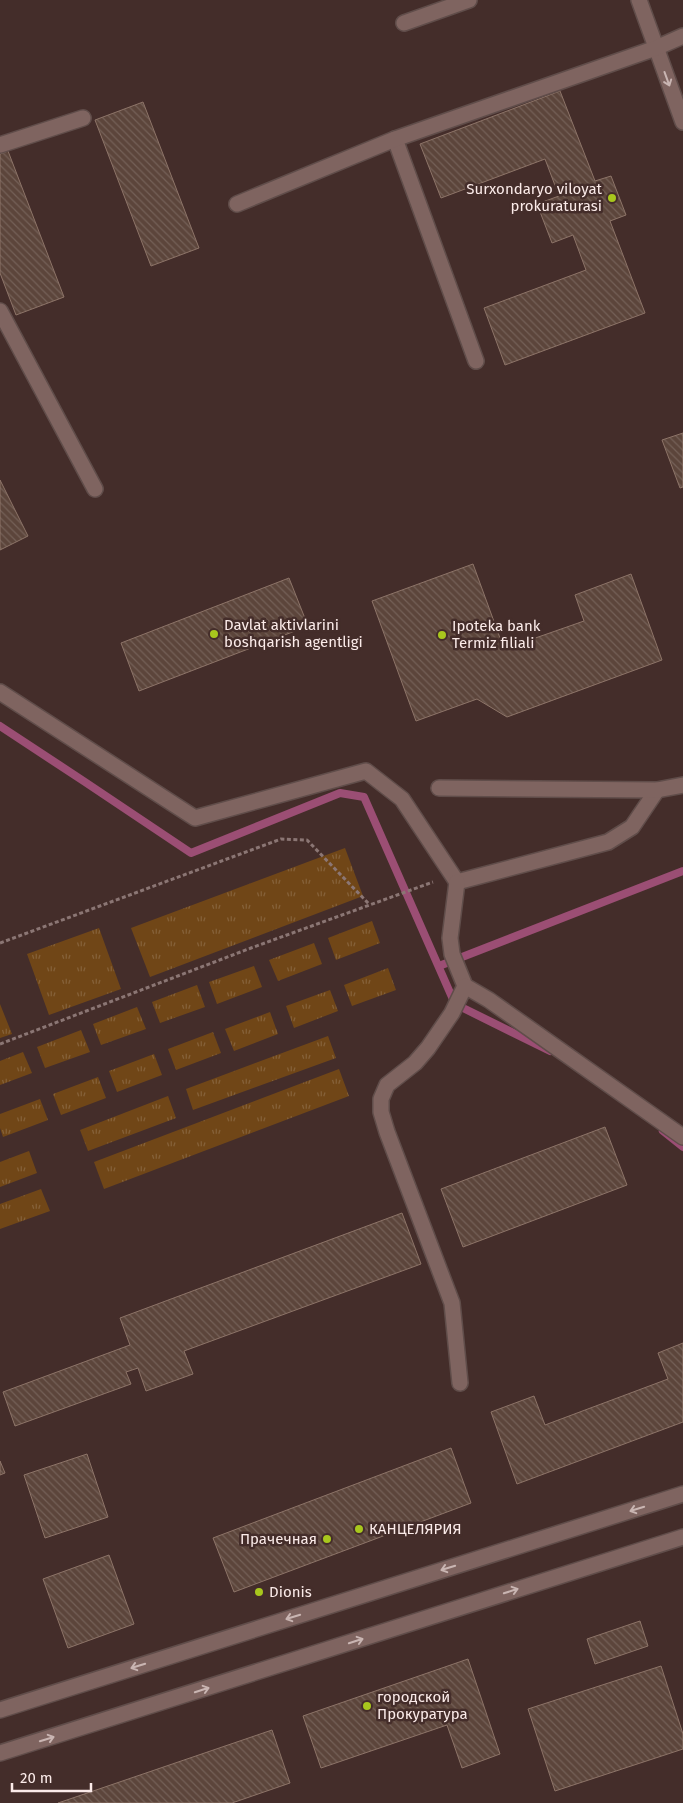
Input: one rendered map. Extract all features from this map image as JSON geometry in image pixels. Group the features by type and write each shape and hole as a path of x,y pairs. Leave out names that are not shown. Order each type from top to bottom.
{"street":[{"path":"404,23 469,0"},
{"path":"638,0 683,122"},
{"path":"237,204 395,139 656,48 683,36"},
{"path":"0,145 82,118"},
{"path":"395,139 476,362"},
{"path":"0,311 95,490"},
{"path":"0,692 195,818 366,771 402,799 457,882 450,938 452,954 465,986 489,1000 683,1138"},
{"path":"439,788 657,790 683,785"},
{"path":"457,882 608,842 632,827 657,790"},
{"path":"460,1382 452,1303 387,1132 381,1112 381,1099 387,1085 415,1063 428,1048 452,1013 465,986"},
{"path":"0,1710 683,1494"},
{"path":"0,1753 683,1537"}],"path":[{"path":"0,943 282,839 307,840 369,904"},
{"path":"0,1044 425,884"}],"green space":[{"path":"345,848 363,896 150,977 131,928"},
{"path":"372,921 380,943 336,960 328,938"},
{"path":"99,928 121,989 49,1015 27,954"},
{"path":"314,943 322,964 278,981 269,960"},
{"path":"254,966 262,987 217,1004 209,982"},
{"path":"388,968 396,990 352,1006 344,985"},
{"path":"197,985 205,1007 160,1023 152,1002"},
{"path":"330,990 338,1011 294,1028 286,1006"},
{"path":"0,1004 12,1034 0,1038"},
{"path":"137,1007 146,1029 101,1045 93,1024"},
{"path":"270,1012 278,1034 234,1051 225,1029"},
{"path":"81,1030 90,1052 45,1068 37,1047"},
{"path":"213,1032 221,1053 176,1070 168,1049"},
{"path":"328,1036 336,1058 193,1110 186,1089"},
{"path":"23,1052 32,1073 0,1085 0,1061"},
{"path":"154,1054 162,1075 117,1092 109,1071"},
{"path":"339,1069 349,1096 104,1189 94,1162"},
{"path":"98,1077 106,1098 61,1115 53,1094"},
{"path":"168,1096 176,1118 88,1151 80,1130"},
{"path":"40,1099 48,1120 3,1137 0,1128 0,1114"},
{"path":"29,1151 37,1173 0,1187 0,1162"},
{"path":"41,1189 50,1211 0,1229 0,1204"}],"building":[{"path":"560,91 595,181 611,176 626,215 610,221 645,313 505,365 484,308 586,270 573,235 552,243 537,204 559,196 545,159 441,198 420,144"},
{"path":"143,102 199,248 151,266 95,120"},
{"path":"8,151 64,297 16,315 0,273 0,154"},
{"path":"683,433 683,487 680,488 662,440"},
{"path":"0,480 28,536 0,550"},
{"name":"Ipoteka bank Termiz filiali","path":"473,564 504,649 584,621 575,595 631,574 662,660 507,717 477,699 416,721 372,601"},
{"name":"Davlat aktivlarini boshqarish agentligi","path":"289,578 308,626 139,691 121,643"},
{"path":"605,1127 627,1185 463,1247 441,1189"},
{"path":"402,1213 421,1264 184,1351 193,1374 146,1391 138,1368 126,1372 131,1384 15,1426 3,1392 130,1345 120,1318"},
{"path":"683,1343 683,1422 517,1484 491,1412 534,1396 545,1425 668,1379 658,1353"},
{"path":"451,1448 471,1503 234,1592 213,1538"},
{"path":"87,1454 108,1517 45,1538 24,1475"},
{"path":"0,1461 5,1473 0,1475"},
{"path":"109,1555 134,1624 68,1648 43,1579"},
{"path":"640,1621 648,1646 595,1664 587,1639"},
{"path":"468,1659 500,1754 462,1768 447,1725 321,1768 303,1716"},
{"path":"661,1666 683,1734 683,1749 555,1791 528,1709"},
{"path":"272,1730 290,1783 232,1803 58,1803"}],"waterway":[{"path":"0,726 191,853 340,793 364,797 455,1004 550,1051"},
{"path":"439,966 683,871"},
{"path":"663,1131 683,1147"}],"place":[{"name":"Surxondaryo viloyat prokuraturasi","path":"612,198"},
{"name":"Davlat aktivlarini boshqarish agentligi","path":"214,634"},
{"name":"Ipoteka bank Termiz filiali","path":"442,635"},
{"name":"КАНЦЕЛЯРИЯ","path":"359,1529"},
{"name":"Прачечная","path":"327,1539"},
{"name":"Dionis","path":"259,1592"},
{"name":"городской Прокуратура","path":"367,1706"}]}
